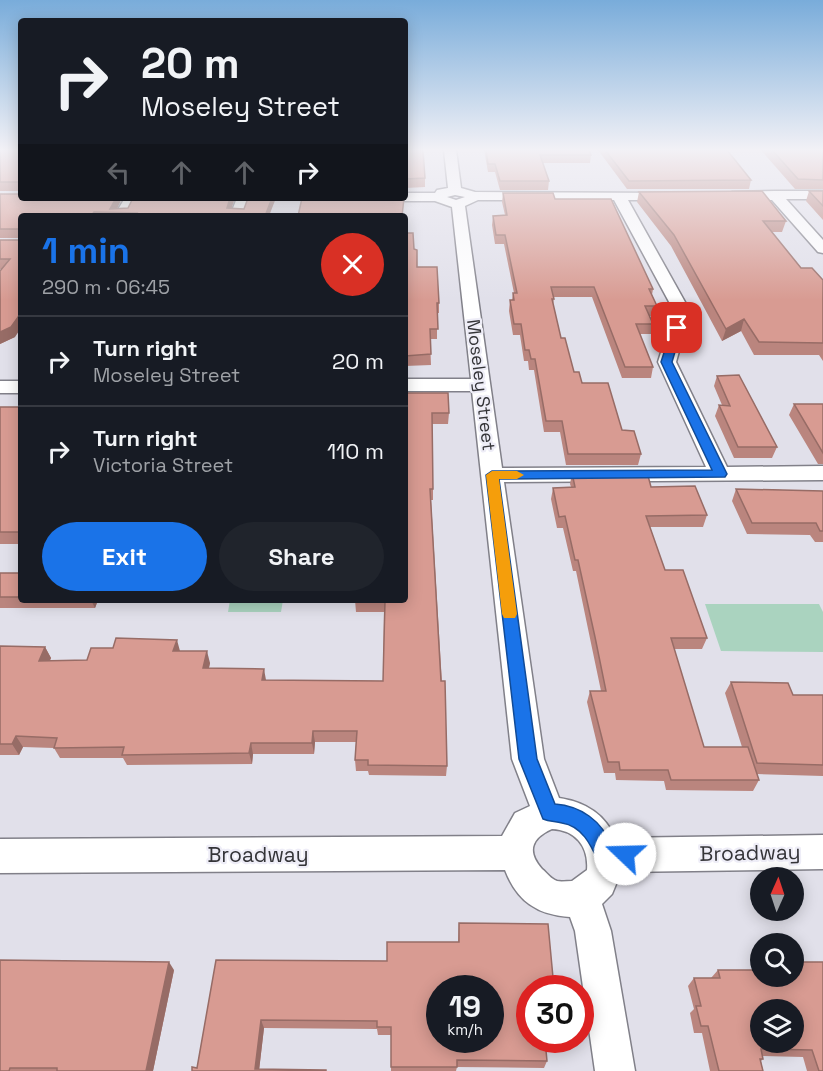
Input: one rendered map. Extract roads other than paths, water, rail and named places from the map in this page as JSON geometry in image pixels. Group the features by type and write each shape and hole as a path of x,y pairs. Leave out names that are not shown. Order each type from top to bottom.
{"street":[{"name":"Moseley Street","path":"456,200 528,759 549,813"},
{"path":"621,200 682,311 667,362 720,474"},
{"path":"779,200 823,249"},
{"path":"408,385 481,385"},
{"path":"492,475 823,473"},
{"path":"549,813 564,814 578,819 590,828 600,841 605,855 605,868 601,880 593,890 582,897 567,900 552,898 538,891 527,880 519,867 515,853 521,831 528,822 549,813"},
{"name":"Broadway","path":"605,855 823,852"},
{"name":"Broadway","path":"0,856 515,853"},
{"path":"582,897 593,931 615,1071"}]}
